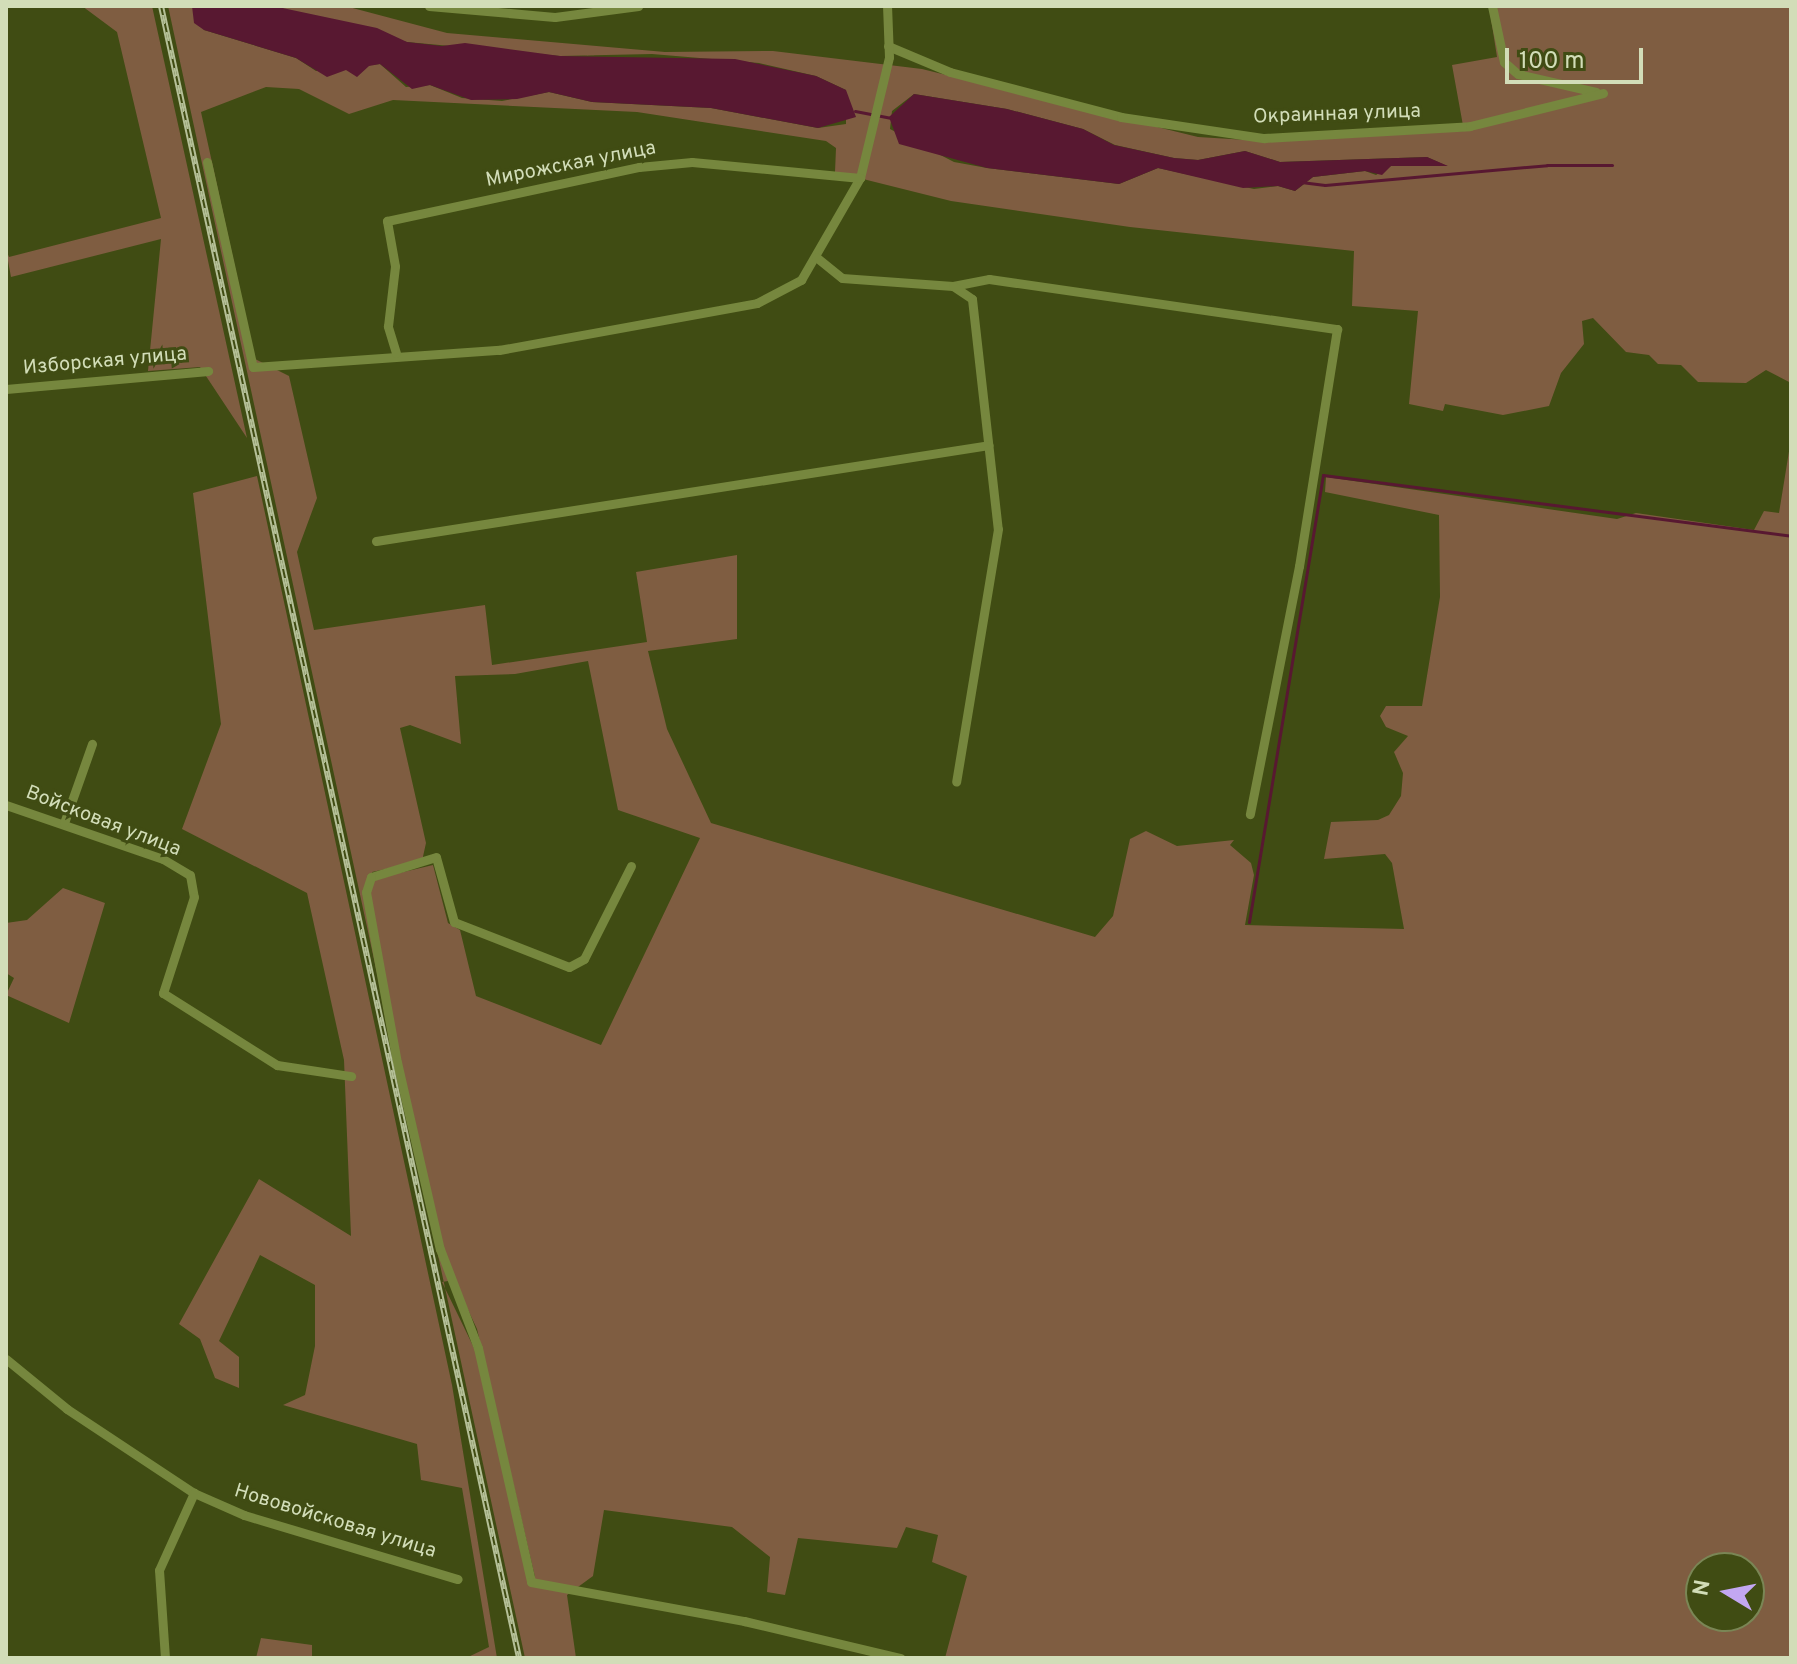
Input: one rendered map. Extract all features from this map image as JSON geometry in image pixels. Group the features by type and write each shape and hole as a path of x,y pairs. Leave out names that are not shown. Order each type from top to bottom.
{"street":[{"path":"429,6 555,17 638,6"},
{"path":"207,162 253,367 396,353 499,350 757,303 801,280 860,178 888,46 887,6"},
{"name":"Окраинная улица","path":"888,46 950,72 1121,117 1264,138 1470,126 1603,93 1518,74 1504,62 1492,6"},
{"name":"Мирожская улица","path":"396,353 388,326 395,266 387,221 624,170 692,162 860,178"},
{"path":"816,257 842,278 953,286 989,279 1337,329 1299,566 1250,814"},
{"path":"953,286 972,299 998,529 956,782"},
{"name":"Изборская улица","path":"6,389 208,371"},
{"path":"376,541 989,445"},
{"path":"64,823 92,744"},
{"name":"Войсковая улица","path":"6,805 163,859 190,875 194,897 163,993 277,1065 351,1076"},
{"path":"631,866 584,959 569,967 454,922 436,857 429,862 371,877 366,892 397,1062 440,1249 478,1348 531,1582 744,1621 901,1658"},
{"name":"Нововойсковая улица","path":"6,1359 67,1409 194,1493 244,1515 458,1579"},
{"path":"165,1658 159,1570 194,1493"}],"shaded area":[{"path":"82,6 152,6 247,438 200,367 148,371 161,239 11,277 6,250 9,257 161,218 117,32"},
{"path":"168,6 192,6 204,30 296,58 316,71 380,64 406,87 430,85 462,98 502,101 549,92 592,102 711,108 818,128 846,124 846,90 816,76 759,63 652,54 560,56 407,42 273,6 345,6 447,33 665,52 773,51 922,69 1198,137 1264,141 1464,131 1452,65 1497,57 1489,6 1791,6 1791,383 1766,370 1746,383 1698,382 1681,365 1658,364 1649,355 1626,352 1593,318 1582,321 1584,344 1561,373 1549,406 1503,415 1445,404 1443,411 1409,404 1418,311 1352,306 1354,251 1130,227 951,201 835,172 836,148 826,141 637,112 393,100 349,114 299,89 266,87 201,112 255,359 289,376 317,498 297,552 314,630 485,605 492,665 647,642 636,572 737,555 737,639 648,651 667,729 711,823 1095,937 1113,916 1130,839 1146,831 1177,846 1234,840 1230,845 1251,863 1254,875 1245,925 1404,929 1392,863 1385,854 1324,859 1331,822 1378,820 1389,815 1401,796 1403,773 1394,752 1408,736 1386,727 1380,716 1386,706 1422,706 1440,597 1439,515 1325,492 1326,477 1617,519 1636,513 1754,530 1764,511 1779,513 1791,439 1791,1658 945,1658 967,1576 932,1562 938,1535 906,1527 897,1548 798,1538 785,1595 767,1592 770,1557 732,1527 604,1510 593,1576 567,1595 576,1658 525,1658 445,1288 475,1350 528,1577 535,1577 477,1329 454,1280 444,1282","holes":["914,94 1007,109 1083,129 1115,145 1174,158 1198,160 1245,151 1280,162 1427,157 1447,166 1391,166 1376,175 1365,171 1313,177 1295,191 1278,186 1254,189 1158,168 1119,184 987,168 954,162 890,129 892,111","588,661 618,810 700,838 601,1045 476,996 460,930 448,923 433,865 374,879 372,872 422,861 426,843 400,728 410,725 461,744 455,676 515,674"]},
{"path":"192,6 273,6 377,28 407,42 442,46 465,43 560,56 735,59 816,76 846,90 856,117 818,128 711,108 592,102 549,92 517,99 471,100 430,85 412,89 380,64 369,66 357,77 346,70 327,77 296,58 204,30 194,23"},
{"path":"914,94 1007,109 1083,129 1114,145 1174,158 1198,160 1245,151 1280,162 1427,157 1448,166 1391,166 1382,175 1365,171 1313,177 1295,191 1278,186 1243,188 1158,168 1119,184 987,168 899,144 889,117"},
{"path":"257,476 452,1385 497,1658 466,1658 489,1647 462,1488 421,1480 417,1444 283,1405 305,1395 315,1346 315,1285 260,1255 219,1341 239,1357 239,1388 215,1378 200,1339 179,1324 259,1179 351,1236 344,1060 307,893 182,829 221,724 193,493"},
{"path":"63,888 105,903 69,1023 6,995 14,978 6,973 6,923 27,920"},
{"path":"261,1638 312,1645 312,1658 256,1658"}],"waterway":[{"path":"855,111 891,118"},
{"path":"1301,182 1325,185 1547,165 1612,165"},
{"path":"1249,922 1323,475 1791,536"}],"railway":[{"path":"161,6 519,1658"}]}
